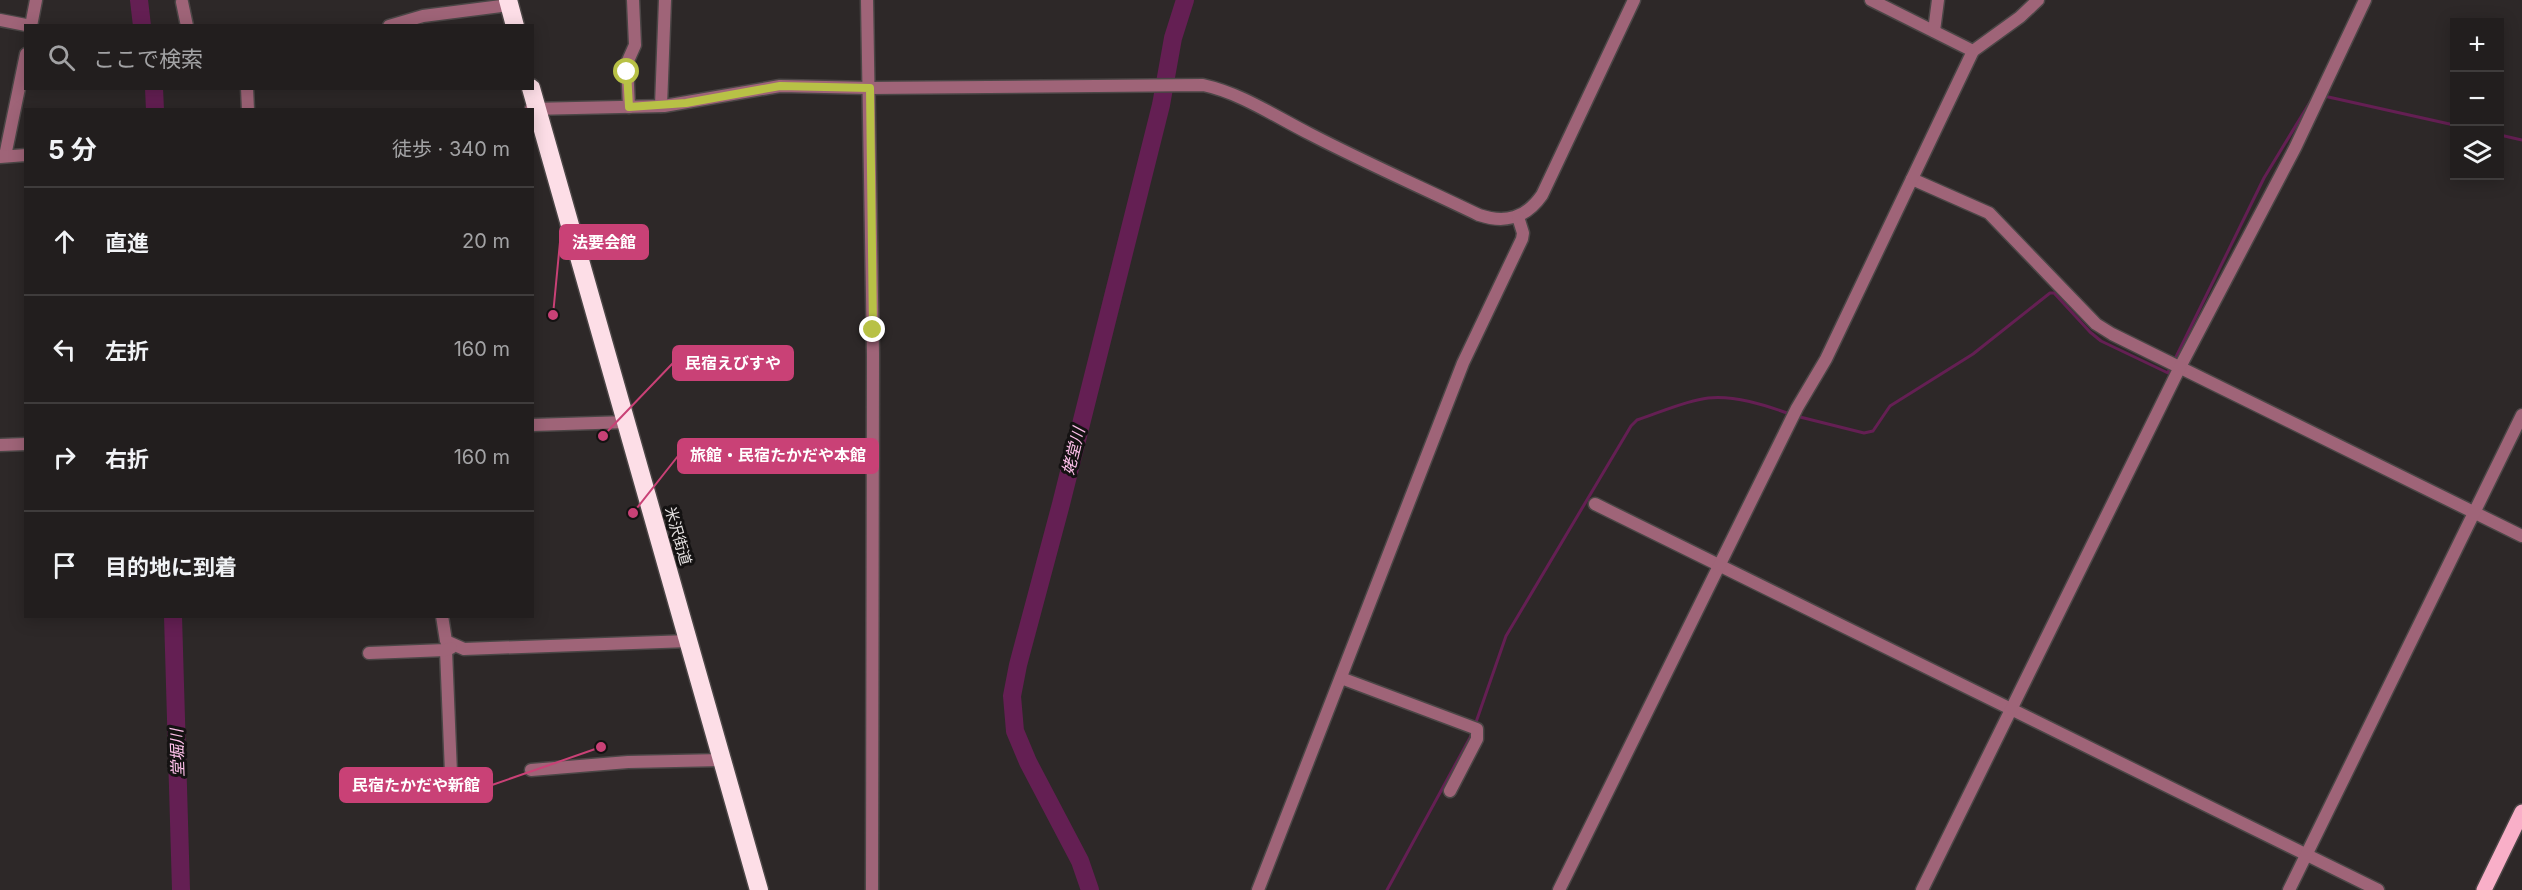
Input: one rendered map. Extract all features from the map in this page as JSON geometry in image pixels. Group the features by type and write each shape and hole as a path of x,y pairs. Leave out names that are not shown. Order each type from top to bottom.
{"highway":[{"path":"509,2 514,24"},
{"name":"米沢街道","path":"531,90 533,108"},
{"name":"米沢街道","path":"534,111 627,422 759,890"}],"main road":[{"path":"2484,890 2522,812"}],"street":[{"path":"31,24 36,0"},
{"path":"629,107 627,63 635,45 633,0"},
{"path":"661,106 665,0"},
{"path":"867,0 873,366 872,890"},
{"path":"533,108 661,106 780,86 870,88 1189,85 1220,88 1479,215 1493,220 1506,220 1518,217 1534,205 1542,195 1634,0"},
{"path":"1871,0 1973,51"},
{"path":"1934,31 1938,0"},
{"path":"1559,890 1797,408 1826,359 1973,51 2020,17 2038,0"},
{"path":"1922,890 2180,367 2295,148 2365,0"},
{"path":"182,2 187,24"},
{"path":"396,24 423,16 509,2"},
{"path":"0,20 24,25"},
{"path":"24,63 2,157 24,156"},
{"path":"247,90 248,108"},
{"path":"1912,179 1989,213 2096,324 2112,334 2522,536"},
{"path":"1258,890 1463,363 1522,239 1523,233 1518,217"},
{"path":"2289,890 2522,415"},
{"path":"534,425 627,422"},
{"path":"0,445 24,444"},
{"path":"1595,504 2378,890"},
{"path":"442,618 446,641 450,648 451,773"},
{"path":"369,654 450,648 689,641"},
{"path":"1341,678 1477,729 1477,739 1450,791"},
{"path":"531,770 628,762 722,760"}],"waterway":[{"name":"堂堀川","path":"139,0 142,24"},
{"name":"姥堂川","path":"1090,890 1080,861 1028,762 1015,731 1012,696 1161,105 1173,38 1185,0"},
{"name":"堂堀川","path":"154,90 155,108"},
{"path":"2174,361 2264,178 2315,94"},
{"path":"2324,96 2450,124"},
{"path":"2504,136 2522,140"},
{"path":"1796,416 1864,433 1873,431 1890,406 1973,354 2050,293 2054,293 2101,341 2168,373 2169,370"},
{"path":"1475,725 1506,636 1631,426 1637,420 1690,402 1718,397 1749,401 1790,414"},
{"name":"堂堀川","path":"173,618 181,890"},
{"path":"1387,890 1472,734"}],"place":[{"name":"法要会館","path":"553,315"},
{"name":"民宿えびすや","path":"603,436"},
{"name":"旅館・民宿たかだや本館","path":"633,513"},
{"name":"民宿たかだや新館","path":"601,747"}],"route":[{"path":"627,72 629,107 686,103 767,87 870,88 873,330"}]}
